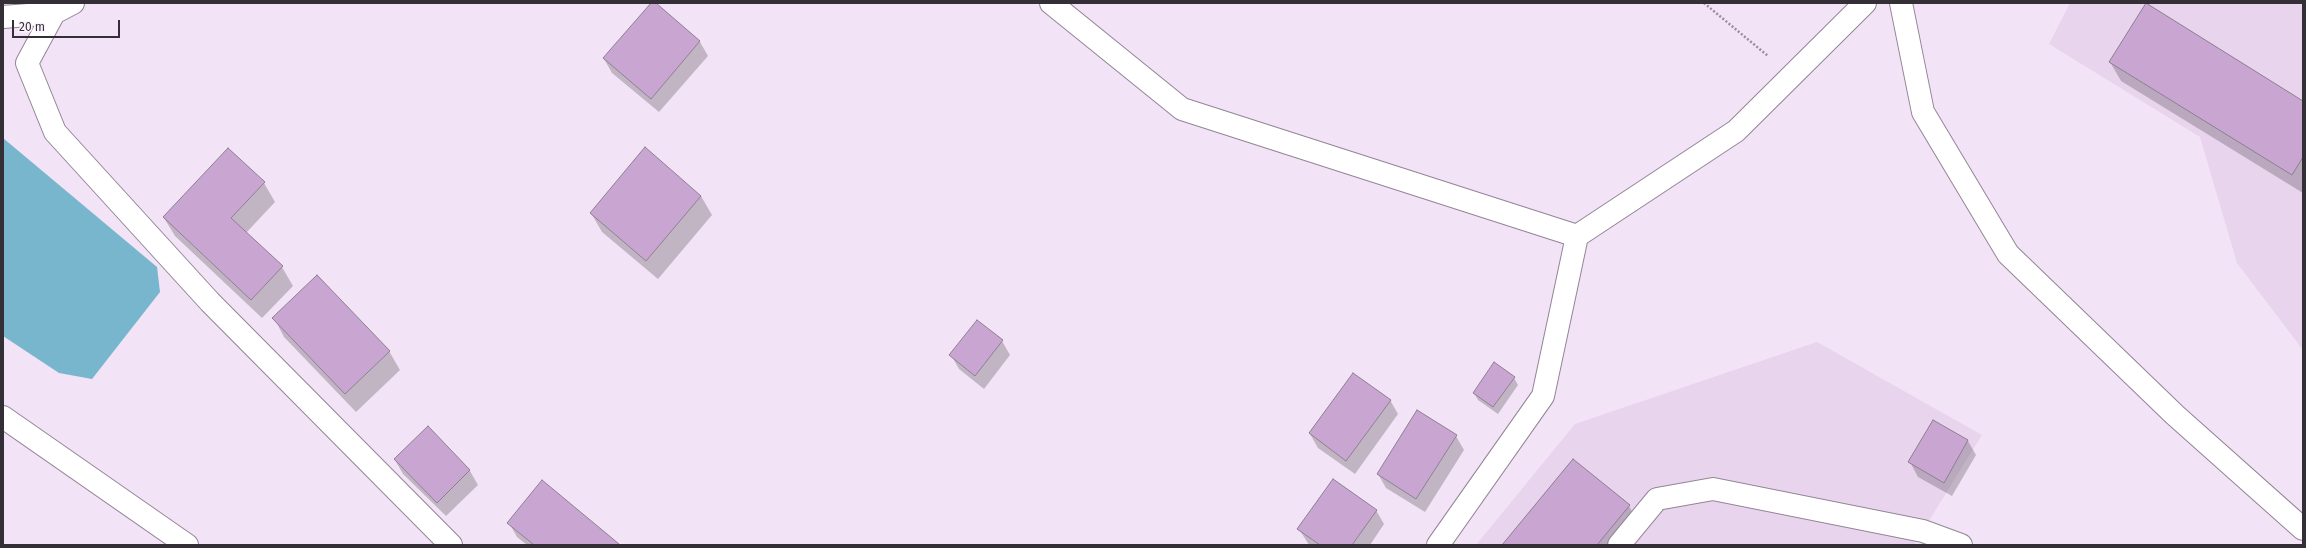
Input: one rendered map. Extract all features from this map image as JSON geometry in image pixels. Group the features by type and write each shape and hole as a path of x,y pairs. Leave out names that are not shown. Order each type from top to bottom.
{"street":[{"path":"1051,3 1182,109 1577,236"},
{"path":"1438,545 1543,396 1577,236 1736,131 1865,3"},
{"path":"1901,3 1923,112 2008,254 2175,415 2303,529"},
{"path":"3,16 63,8"},
{"path":"63,8 27,63 55,132 210,302 451,545"},
{"path":"3,417 187,545"},
{"path":"1618,545 1657,499 1713,489 1922,531 1961,545"}],"path":[{"path":"1704,3 1792,76"}],"shaded area":[{"path":"2070,3 2303,3 2303,350 2237,263 2200,137 2049,44"},
{"path":"1817,342 1982,435 1914,545 1476,545 1575,424"}],"water":[{"path":"3,138 157,267 160,292 92,379 59,373 3,336"}],"building":[{"path":"651,3 656,3 700,41 651,99 603,58"},
{"path":"2146,3 2303,101 2303,157 2292,175 2109,62"},
{"path":"645,147 701,196 646,261 590,213"},
{"path":"228,148 265,182 231,218 283,266 251,300 163,217"},
{"path":"317,275 390,351 345,394 272,318"},
{"path":"977,320 1003,340 975,376 949,355"},
{"path":"1494,362 1515,377 1493,407 1473,393"},
{"path":"1353,373 1391,400 1346,461 1309,433"},
{"path":"1417,410 1457,435 1416,499 1377,474"},
{"path":"1933,420 1968,440 1944,483 1908,462"},
{"path":"428,426 470,470 437,503 394,459"},
{"path":"1573,459 1630,505 1597,545 1502,545"},
{"path":"1333,479 1377,510 1352,545 1320,545 1297,529"},
{"path":"542,480 619,544 534,545 507,523"}]}
